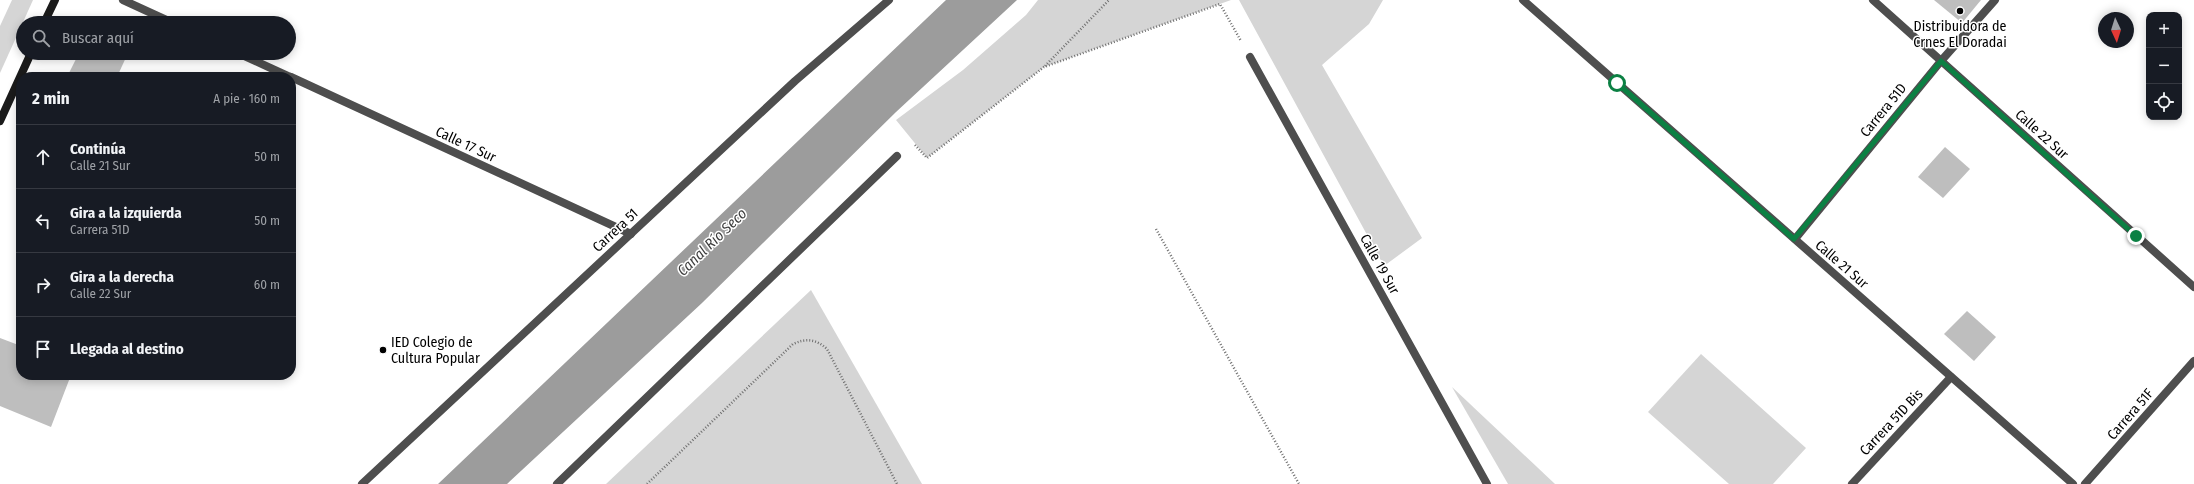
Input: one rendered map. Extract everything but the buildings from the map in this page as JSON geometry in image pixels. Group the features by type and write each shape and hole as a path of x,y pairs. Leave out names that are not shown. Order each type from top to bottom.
{"main road":[{"path":"47,16 55,0"},
{"path":"22,72 28,60"},
{"path":"0,121 16,86"}],"street":[{"path":"123,0 158,16"},
{"name":"Carrera 51","path":"362,484 795,81 889,0"},
{"name":"Calle 21 Sur","path":"1523,0 2073,484"},
{"name":"Calle 22 Sur","path":"1873,0 2194,287"},
{"name":"Carrera 51D","path":"1794,239 1941,61 1996,0"},
{"name":"Calle 19 Sur","path":"1250,57 1486,484"},
{"name":"Calle 17 Sur","path":"253,60 280,72"},
{"name":"Calle 17 Sur","path":"296,79 631,234"},
{"path":"557,484 897,156"},
{"name":"Carrera 51F","path":"2085,484 2194,361"},
{"name":"Carrera 51D Bis","path":"1852,484 1950,377"}],"path":[{"path":"897,156 912,142 927,158 1044,67 1109,0"},
{"path":"1044,67 1220,4 1250,57"},
{"path":"1156,230 1299,484"},
{"path":"647,484 792,344 808,340 819,342 827,348 897,484"}],"shaded area":[{"path":"12,0 33,0 26,16 16,16 16,38 0,73 0,26"},
{"path":"1038,0 1231,0 1044,67 927,158 896,120 963,70 1026,15"},
{"path":"1239,0 1383,0 1369,24 1322,65 1422,238 1384,266"},
{"path":"811,290 922,484 606,484"},
{"path":"1701,354 1806,448 1773,484 1729,484 1648,412"},
{"path":"1452,387 1555,484 1508,484"}],"water":[{"name":"Canal Río Seco","path":"946,0 1017,0 896,112 702,303 507,484 438,484"}],"place":[{"name":"Distribuidora de Crnes El Doradai","path":"1960,11"},
{"name":"IED Colegio de Cultura Popular","path":"383,350"}],"route":[{"path":"1617,83 1794,239 1941,61 2136,236"}]}
